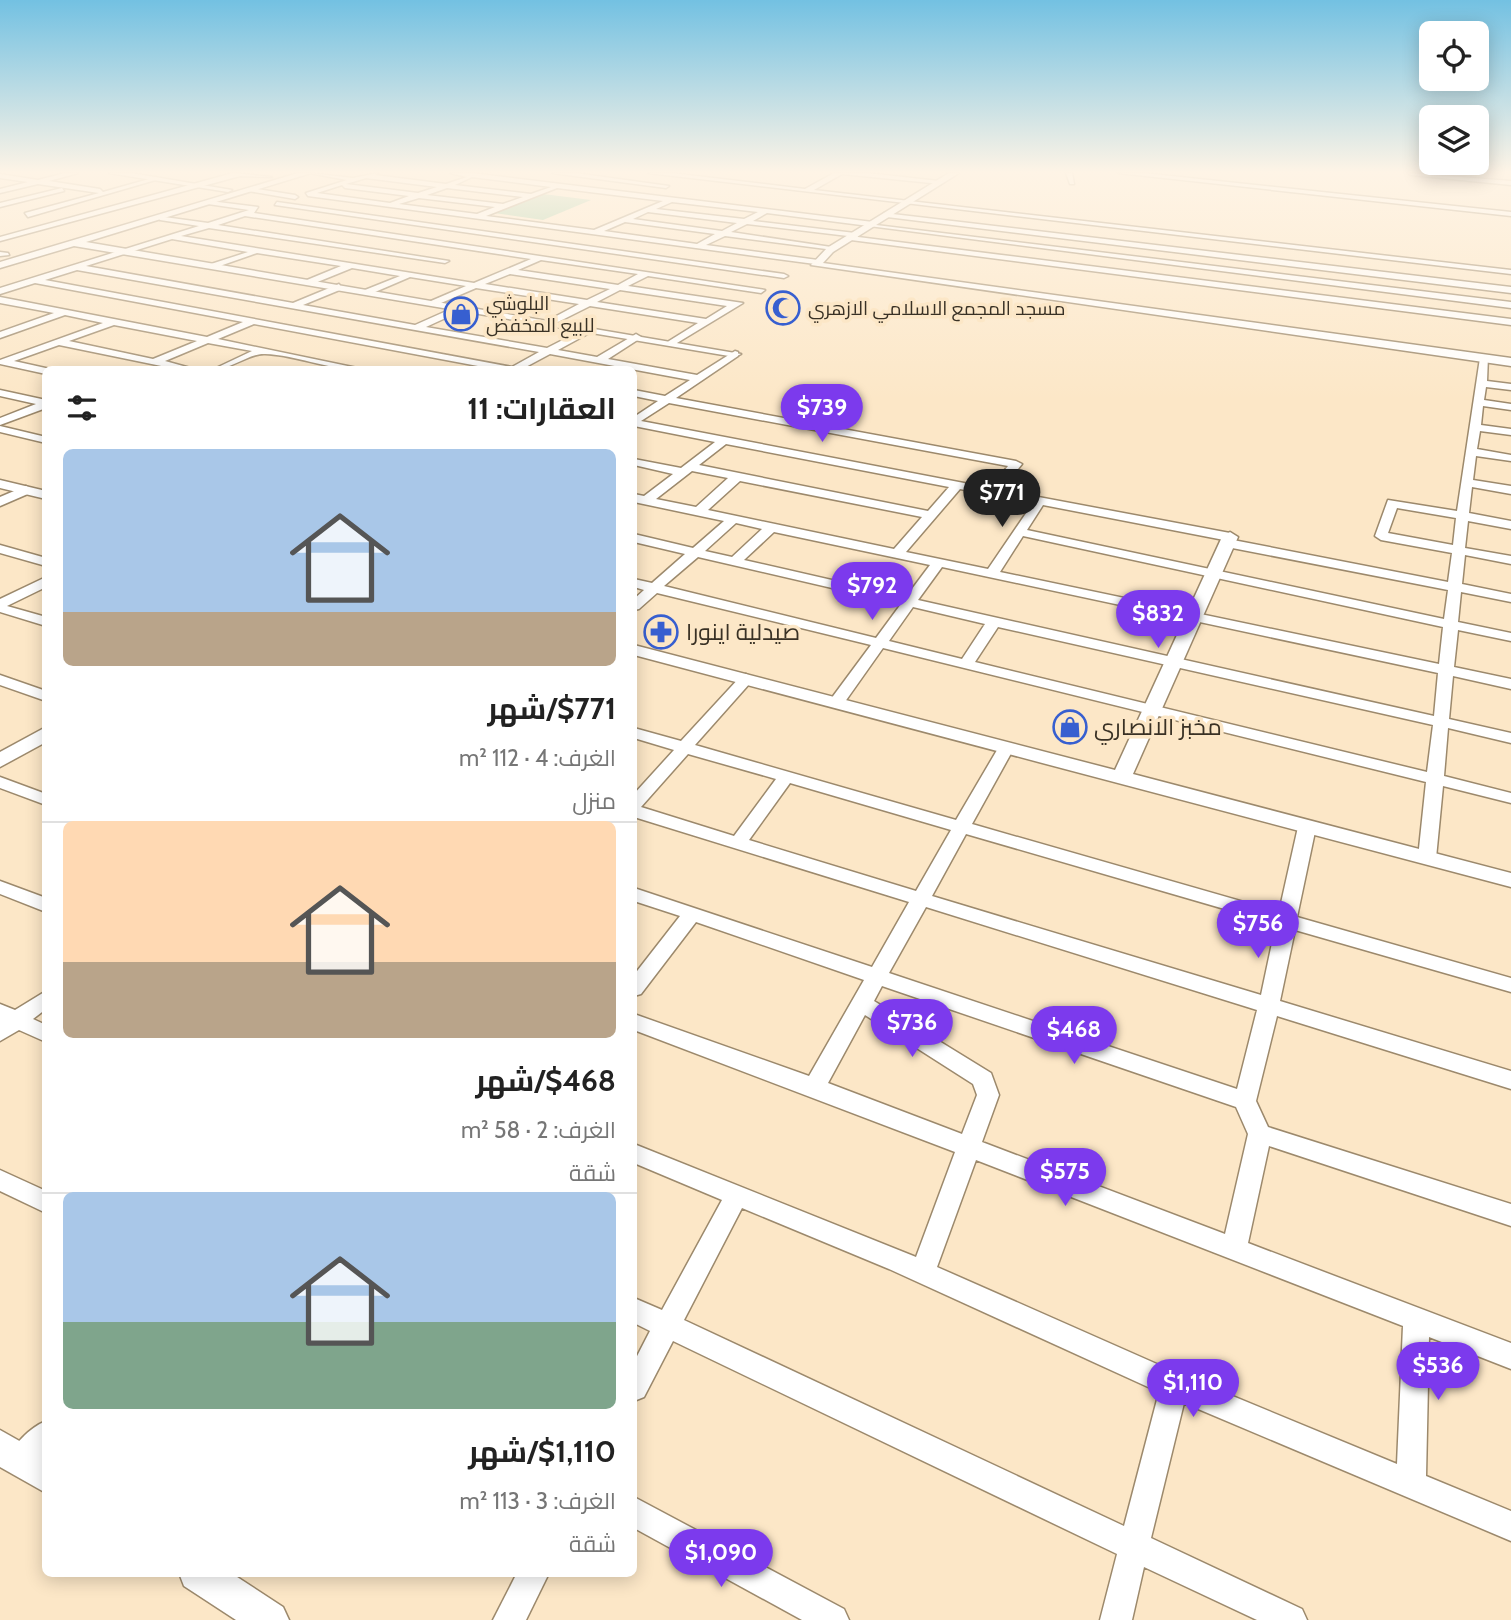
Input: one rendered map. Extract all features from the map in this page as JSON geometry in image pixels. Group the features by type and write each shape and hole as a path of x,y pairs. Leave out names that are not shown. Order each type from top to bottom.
{"street":[{"path":"2,255 24,249"},
{"path":"0,265 56,249"},
{"path":"110,249 735,354"},
{"path":"0,291 133,249"},
{"path":"244,249 707,322"},
{"path":"214,266 266,249"},
{"path":"362,249 445,261"},
{"path":"310,282 347,264 392,249"},
{"path":"368,292 474,249"},
{"path":"479,249 761,290"},
{"path":"434,303 560,249"},
{"path":"586,249 785,276"},
{"path":"550,323 695,249"},
{"path":"710,249 815,262 828,268 1511,362"},
{"path":"815,262 833,249"},
{"path":"949,249 1511,322"},
{"path":"1056,249 1511,305"},
{"path":"1167,249 1511,290"},
{"path":"1306,249 1511,272"},
{"path":"1200,267 1210,254"},
{"path":"672,343 785,276 792,271 792,264 797,260"},
{"path":"76,267 630,366"},
{"path":"89,317 226,268"},
{"path":"509,271 735,305"},
{"path":"1348,285 1355,271"},
{"path":"33,280 493,366"},
{"path":"155,362 339,287"},
{"path":"0,300 328,366"},
{"path":"334,366 460,307"},
{"path":"3,332 63,313"},
{"path":"2,361 113,322"},
{"path":"522,366 590,329"},
{"path":"598,360 636,337"},
{"path":"58,342 174,366"},
{"path":"484,348 495,342"},
{"path":"226,366 261,351"},
{"path":"460,360 472,354"},
{"path":"637,420 735,354"},
{"path":"1427,858 1462,516 1485,358"},
{"path":"2,361 42,370"},
{"path":"637,367 698,379"},
{"path":"1481,383 1511,387"},
{"path":"0,393 42,402"},
{"path":"637,394 667,399 957,485 1511,598"},
{"path":"1479,402 1511,407"},
{"path":"0,422 42,405"},
{"path":"637,423 724,440 820,443 1016,464 993,492"},
{"path":"1475,427 1511,432"},
{"path":"0,429 42,439"},
{"path":"640,499 686,470 724,440"},
{"path":"1472,452 1511,458"},
{"path":"637,462 738,476 929,515"},
{"path":"698,512 738,476"},
{"path":"1467,483 1511,490"},
{"path":"0,484 42,494"},
{"path":"897,554 957,485"},
{"path":"0,502 26,491"},
{"path":"640,499 1511,684"},
{"path":"991,575 1040,501"},
{"path":"1511,525 1392,503 1381,536 1511,560"},
{"path":"637,603 733,519"},
{"path":"734,562 772,527"},
{"path":"1020,532 1511,637"},
{"path":"637,539 994,622 1511,737"},
{"path":"1121,778 1228,540"},
{"path":"0,549 42,561"},
{"path":"836,703 938,563"},
{"path":"0,606 42,583"},
{"path":"637,584 1511,798"},
{"path":"0,606 42,621"},
{"path":"967,665 994,622"},
{"path":"637,651 1511,880"},
{"path":"637,801 746,679"},
{"path":"0,680 42,694"},
{"path":"637,734 1511,985"},
{"path":"1,760 42,735"},
{"path":"814,1087 1006,748"},
{"path":"739,841 787,776"},
{"path":"0,782 42,798"},
{"path":"637,812 922,897 1511,1080"},
{"path":"1234,1248 1260,1134 1245,1101 1307,827"},
{"path":"0,887 42,904"},
{"path":"637,895 1245,1101"},
{"path":"637,985 692,914"},
{"path":"6,1022 42,1000"},
{"path":"863,1004 983,1079 988,1095 922,1275"},
{"path":"6,1022 42,1033"},
{"path":"637,1023 814,1087 1511,1356"},
{"path":"1260,1134 1511,1215"},
{"path":"637,1154 898,1261 922,1275 1174,1385 1511,1526"},
{"path":"0,1180 42,1201"},
{"path":"637,1382 736,1196"},
{"path":"637,1311 1291,1620"},
{"path":"1411,1484 1416,1319"},
{"path":"1116,1620 1174,1385"},
{"path":"22,1462 42,1440"},
{"path":"637,1515 833,1620"},
{"path":"203,1577 270,1620"},
{"path":"509,1620 532,1577"}],"place":[{"name":"مسجد المجمع الاسلامي الازهري","path":"783,308"},
{"name":"البلوشي للبيع المخفض","path":"461,314"},
{"name":"صيدلية اينورا","path":"661,632"},
{"name":"مخبز الانصاري","path":"1070,727"}]}
